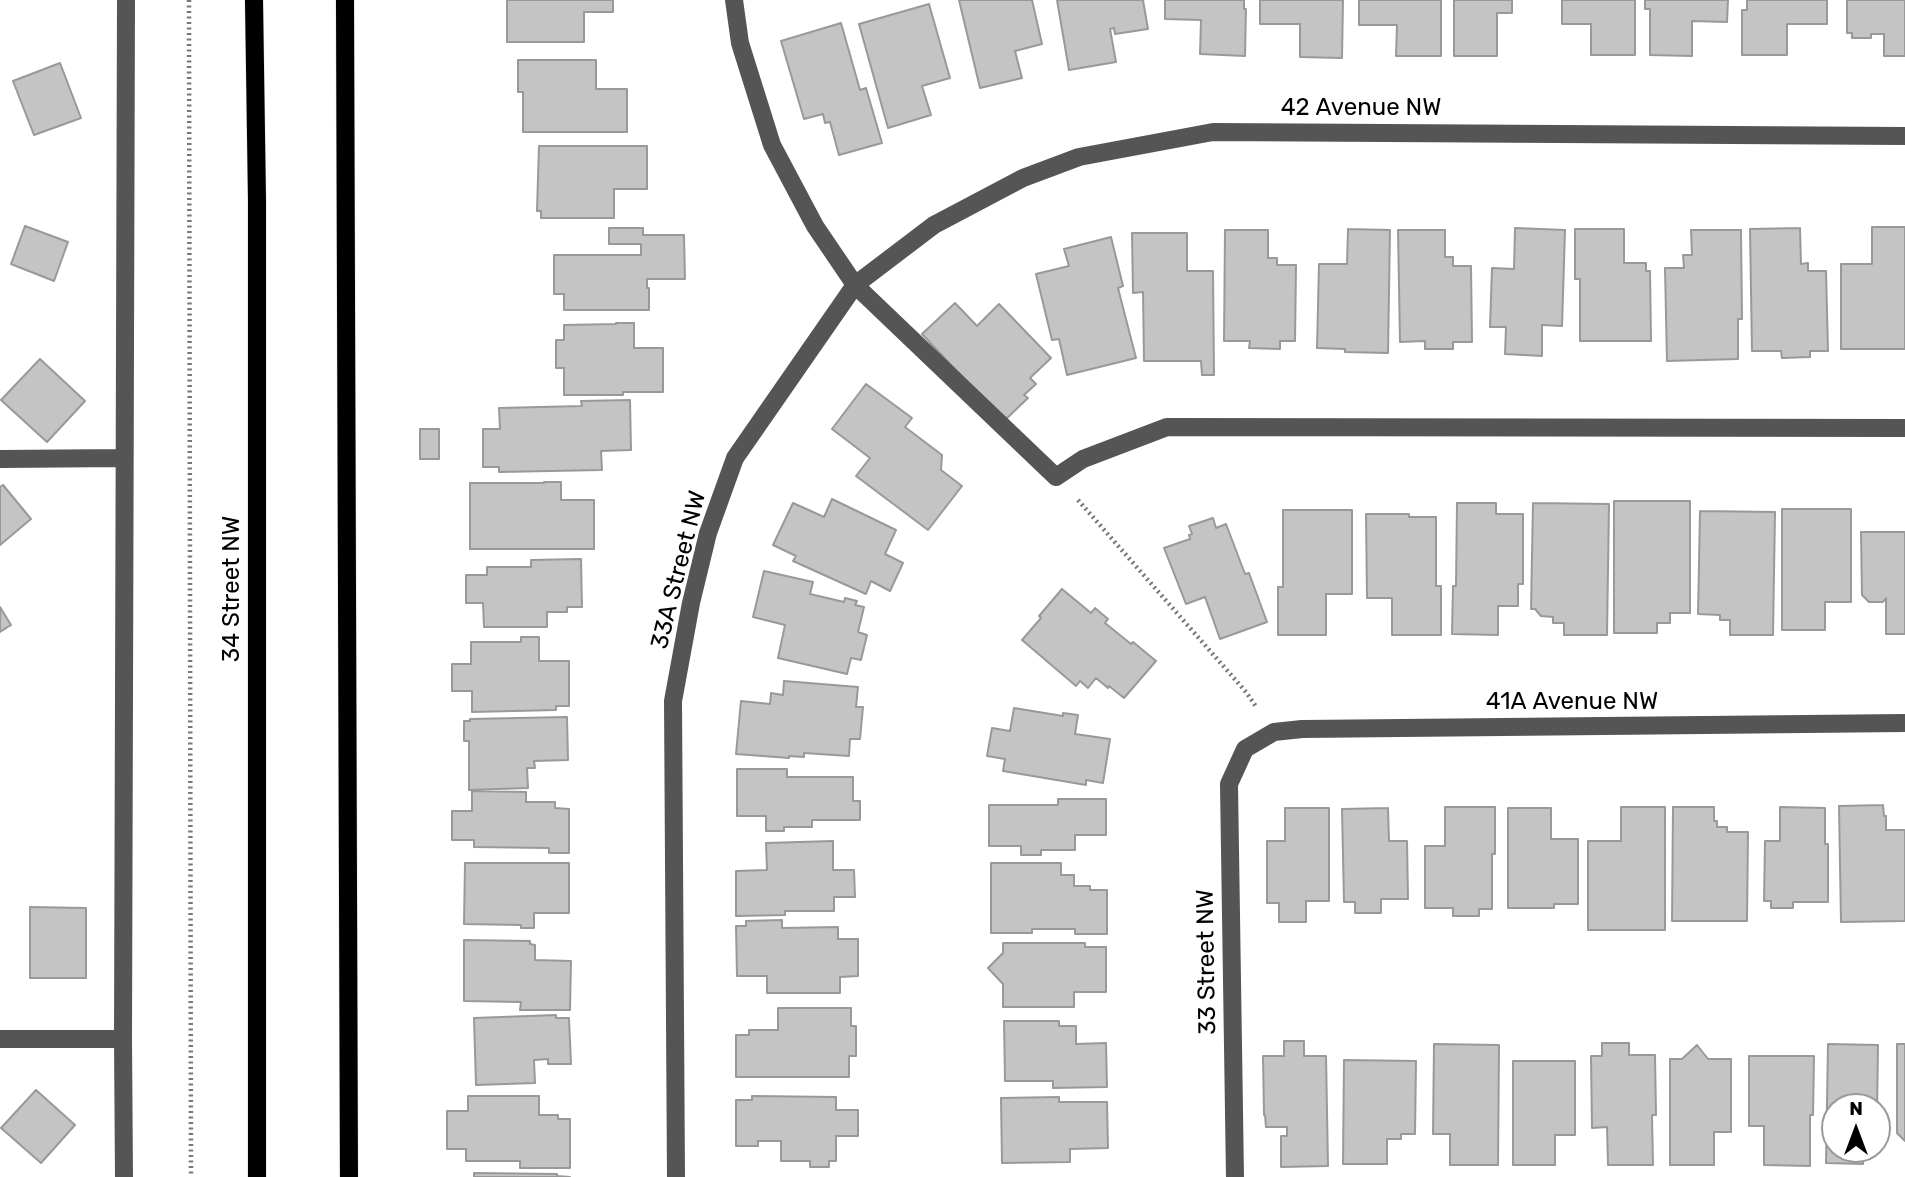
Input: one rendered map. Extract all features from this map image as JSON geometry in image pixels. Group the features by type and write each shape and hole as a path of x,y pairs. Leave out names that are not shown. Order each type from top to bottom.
{"main road":[{"name":"34 Street NW","path":"254,0 257,201 257,1177"},
{"path":"345,0 349,1177"}],"street":[{"path":"124,1177 126,0"},
{"path":"734,0 740,43 772,145 815,226 855,285 1056,477 1083,459 1167,427 1905,428"},
{"name":"42 Avenue NW","path":"855,285 934,225 1023,178 1079,157 1213,132 1905,136"},
{"name":"33A Street NW","path":"676,1177 673,701 691,603 708,533 736,458 855,285"},
{"path":"0,459 124,458"},
{"name":"41A Avenue NW","path":"1245,749 1274,732 1316,729 1905,723"},
{"name":"33 Street NW","path":"1235,1177 1229,784 1245,749"},
{"path":"0,1039 123,1040"}],"path":[{"path":"189,0 191,1177"},
{"path":"1056,477 1093,515 1246,692 1274,732"}],"building":[{"path":"507,0 613,0 613,12 584,12 584,42 507,42"},
{"path":"959,0 1032,0 1042,44 1015,51 1022,78 980,88"},
{"path":"1057,0 1143,0 1148,29 1115,34 1114,28 1110,29 1116,62 1069,70"},
{"path":"1165,0 1244,0 1245,56 1200,54 1201,20 1165,19"},
{"path":"1260,0 1343,0 1342,58 1300,57 1300,24 1260,24"},
{"path":"1359,0 1441,0 1441,56 1396,56 1397,25 1359,25"},
{"path":"1454,0 1512,0 1512,13 1497,13 1497,56 1454,56"},
{"path":"1562,0 1635,0 1635,55 1591,55 1591,24 1562,24"},
{"path":"1645,0 1728,0 1727,22 1692,21 1692,56 1650,55 1650,9 1645,9"},
{"path":"1747,0 1827,0 1827,24 1787,24 1787,55 1742,55 1742,10 1747,10"},
{"path":"1847,0 1905,0 1905,56 1884,56 1884,34 1871,34 1871,38 1852,38 1852,33 1847,33"},
{"path":"929,4 950,78 922,86 931,115 888,128 859,24"},
{"path":"841,23 860,90 866,88 882,143 839,155 830,122 825,123 823,114 804,119 781,41"},
{"path":"518,60 596,60 596,89 627,89 627,132 523,132 523,92 518,92"},
{"path":"60,63 81,118 34,135 13,81"},
{"path":"539,146 647,146 647,189 614,189 614,218 541,218 541,211 537,211"},
{"path":"25,226 68,242 54,281 11,264"},
{"path":"1872,227 1905,227 1905,349 1841,349 1841,264 1872,264"},
{"path":"609,228 643,228 643,235 684,235 685,279 647,279 649,310 564,310 564,294 554,294 554,255 641,255 641,244 609,244"},
{"path":"1515,228 1565,230 1562,326 1542,325 1542,356 1505,354 1506,327 1490,327 1492,268 1514,269"},
{"path":"1800,228 1801,264 1808,263 1808,271 1826,271 1828,351 1810,351 1810,357 1782,358 1781,351 1752,351 1750,229"},
{"path":"1348,229 1390,230 1388,353 1317,348 1319,264 1347,264"},
{"path":"1575,229 1624,229 1624,263 1646,263 1646,271 1650,271 1651,341 1580,341 1580,279 1575,279"},
{"path":"1225,230 1268,230 1268,258 1277,258 1277,265 1296,265 1295,341 1280,341 1280,349 1249,348 1250,341 1224,341"},
{"path":"1398,230 1445,230 1445,257 1453,257 1453,266 1471,266 1472,342 1453,342 1453,349 1425,349 1425,341 1400,342"},
{"path":"1691,230 1741,230 1742,319 1738,319 1738,359 1667,361 1665,268 1684,268 1683,255 1692,255"},
{"path":"1132,233 1187,233 1187,271 1213,271 1214,375 1202,375 1201,361 1144,361 1143,292 1133,293"},
{"path":"1111,237 1123,286 1118,288 1136,358 1067,375 1059,339 1052,340 1036,274 1069,266 1064,249"},
{"path":"955,303 977,326 999,304 1051,358 1030,378 1036,384 1024,395 1028,398 1004,421 922,334"},
{"path":"634,323 634,348 663,348 663,392 564,395 564,368 556,368 556,340 564,340 564,325"},
{"path":"40,359 85,401 47,442 1,400"},
{"path":"866,384 912,418 905,427 942,455 941,470 962,486 928,530 856,476 870,458 832,429"},
{"path":"630,400 631,450 601,451 602,470 499,472 499,467 483,467 483,429 500,429 499,408 582,406 581,401"},
{"path":"420,429 439,429 439,459 420,459"},
{"path":"561,482 561,500 594,500 594,549 470,549 470,483"},
{"path":"3,485 31,519 0,545 0,487"},
{"path":"832,499 896,530 885,554 903,563 890,591 871,581 866,594 793,561 796,556 773,545 793,503 824,517"},
{"path":"1614,501 1690,501 1690,613 1670,613 1670,623 1657,623 1657,633 1614,633"},
{"path":"1457,503 1496,503 1496,514 1523,514 1523,584 1518,584 1518,606 1498,606 1498,635 1452,634 1453,586 1456,586"},
{"path":"1533,503 1609,504 1607,635 1564,635 1564,623 1553,623 1553,617 1541,616 1535,609 1531,609"},
{"path":"1782,509 1851,509 1851,602 1825,602 1825,630 1782,630"},
{"path":"1283,510 1352,510 1352,594 1326,594 1326,635 1278,635 1278,587 1283,587"},
{"path":"1700,511 1775,512 1773,635 1730,635 1730,620 1720,620 1720,615 1698,614"},
{"path":"1366,514 1436,517 1436,586 1441,586 1441,635 1392,635 1392,598 1367,598"},
{"path":"1213,518 1216,528 1226,524 1245,574 1249,573 1267,622 1220,639 1205,597 1186,604 1164,548 1190,539 1189,535 1192,534 1189,526"},
{"path":"1861,532 1905,532 1905,634 1886,634 1886,598 1883,602 1869,602 1862,595"},
{"path":"581,559 582,607 567,607 567,612 547,612 547,627 484,627 483,603 466,603 466,575 487,575 487,567 531,567 531,560"},
{"path":"764,571 813,582 810,594 844,602 845,598 857,601 855,605 864,607 858,632 867,635 861,660 851,658 847,674 778,658 785,625 753,617"},
{"path":"1062,589 1091,613 1095,608 1108,619 1105,623 1156,661 1124,698 1096,678 1088,688 1080,681 1076,686 1022,640"},
{"path":"0,607 11,625 0,632"},
{"path":"521,637 539,637 539,661 569,661 569,706 556,706 556,710 472,712 472,691 452,691 452,664 471,664 471,642 521,642"},
{"path":"784,681 858,687 856,707 863,707 860,739 850,739 849,756 804,753 804,757 789,758 736,754 741,701 770,704 771,693 783,695"},
{"path":"1014,708 1063,716 1063,713 1078,715 1075,734 1110,739 1103,783 1086,780 1086,785 1003,771 1005,759 987,756 992,728 1010,731"},
{"path":"567,717 568,760 534,761 535,768 527,768 528,788 469,790 469,741 464,741 464,721"},
{"path":"737,769 787,769 787,777 853,777 853,801 860,801 860,820 812,820 812,827 784,827 784,831 766,831 766,816 737,816"},
{"path":"472,791 526,792 526,802 555,802 555,808 569,809 569,853 549,853 549,848 474,847 474,840 452,840 452,811 472,811"},
{"path":"1058,799 1106,799 1106,835 1075,835 1075,850 1041,850 1041,855 1021,855 1021,846 989,846 989,805 1058,805"},
{"path":"1883,805 1886,830 1905,830 1905,921 1841,922 1839,806"},
{"path":"1445,807 1495,807 1492,909 1479,909 1479,916 1453,916 1453,908 1425,908 1425,846 1445,846"},
{"path":"1621,807 1665,807 1665,930 1588,930 1588,841 1621,841"},
{"path":"1673,807 1714,807 1717,827 1727,827 1727,832 1748,832 1747,921 1672,921"},
{"path":"1780,807 1825,808 1828,902 1793,902 1793,908 1771,908 1771,901 1764,901 1765,841 1780,841"},
{"path":"1285,808 1329,808 1329,901 1306,901 1306,922 1279,922 1279,903 1267,903 1267,841 1285,841"},
{"path":"1388,808 1389,841 1407,841 1408,899 1381,899 1381,913 1355,913 1355,902 1344,902 1342,809"},
{"path":"1508,808 1551,808 1551,839 1578,839 1578,904 1554,904 1554,908 1508,908"},
{"path":"833,841 833,870 854,870 855,897 834,897 834,911 785,911 785,915 736,916 736,871 767,870 766,843"},
{"path":"465,863 569,863 569,913 534,913 534,928 521,928 521,925 464,924"},
{"path":"991,863 1061,863 1061,875 1074,875 1074,886 1107,890 1107,934 1075,934 1075,929 991,933"},
{"path":"30,907 86,908 86,978 30,978"},
{"path":"782,920 782,928 838,927 838,939 858,939 858,976 840,977 840,993 767,993 767,976 737,976 736,926 746,926 746,921"},
{"path":"464,940 530,941 530,944 535,945 535,960 571,961 570,1010 520,1010 521,1002 464,1001"},
{"path":"1003,943 1085,943 1085,947 1106,947 1106,992 1074,992 1074,1007 1003,1007 1003,984 988,968 1003,953"},
{"path":"778,1008 851,1008 851,1026 856,1026 856,1056 849,1056 849,1077 736,1077 736,1035 749,1035 749,1030 778,1030"},
{"path":"556,1015 556,1018 569,1018 571,1064 548,1064 548,1059 534,1060 535,1083 476,1085 474,1018"},
{"path":"1004,1021 1059,1021 1059,1026 1076,1026 1076,1044 1106,1043 1107,1087 1053,1088 1053,1081 1005,1081"},
{"path":"1284,1041 1304,1041 1304,1056 1326,1056 1328,1166 1281,1167 1281,1136 1287,1136 1287,1127 1266,1127 1263,1056 1284,1056"},
{"path":"1602,1043 1629,1043 1629,1055 1655,1055 1653,1165 1608,1165 1607,1127 1592,1128 1591,1056 1602,1056"},
{"path":"1434,1044 1499,1045 1498,1165 1450,1165 1450,1134 1433,1134"},
{"path":"1828,1044 1878,1045 1877,1093 1827,1093"},
{"path":"1897,1044 1905,1044 1905,1141 1897,1133"},
{"path":"1697,1045 1708,1059 1731,1059 1731,1132 1714,1132 1714,1165 1670,1165 1670,1059 1682,1059"},
{"path":"1749,1056 1814,1056 1810,1166 1764,1165 1764,1126 1749,1126"},
{"path":"1344,1060 1416,1061 1415,1134 1401,1134 1401,1139 1387,1139 1387,1164 1343,1164"},
{"path":"1513,1061 1575,1061 1575,1135 1555,1135 1555,1165 1513,1165"},
{"path":"36,1090 75,1125 41,1163 1,1128"},
{"path":"468,1096 539,1096 539,1115 558,1115 558,1119 570,1119 570,1168 520,1168 520,1161 466,1161 466,1149 447,1149 447,1111 468,1111"},
{"path":"752,1096 836,1097 836,1110 858,1110 858,1136 836,1136 836,1161 829,1161 829,1167 810,1167 810,1161 781,1161 781,1141 758,1141 758,1146 736,1146 736,1100 752,1100"},
{"path":"1059,1097 1059,1102 1107,1102 1108,1148 1070,1149 1070,1162 1002,1163 1001,1098"},
{"path":"474,1173 557,1174 570,1177 474,1177"}]}
